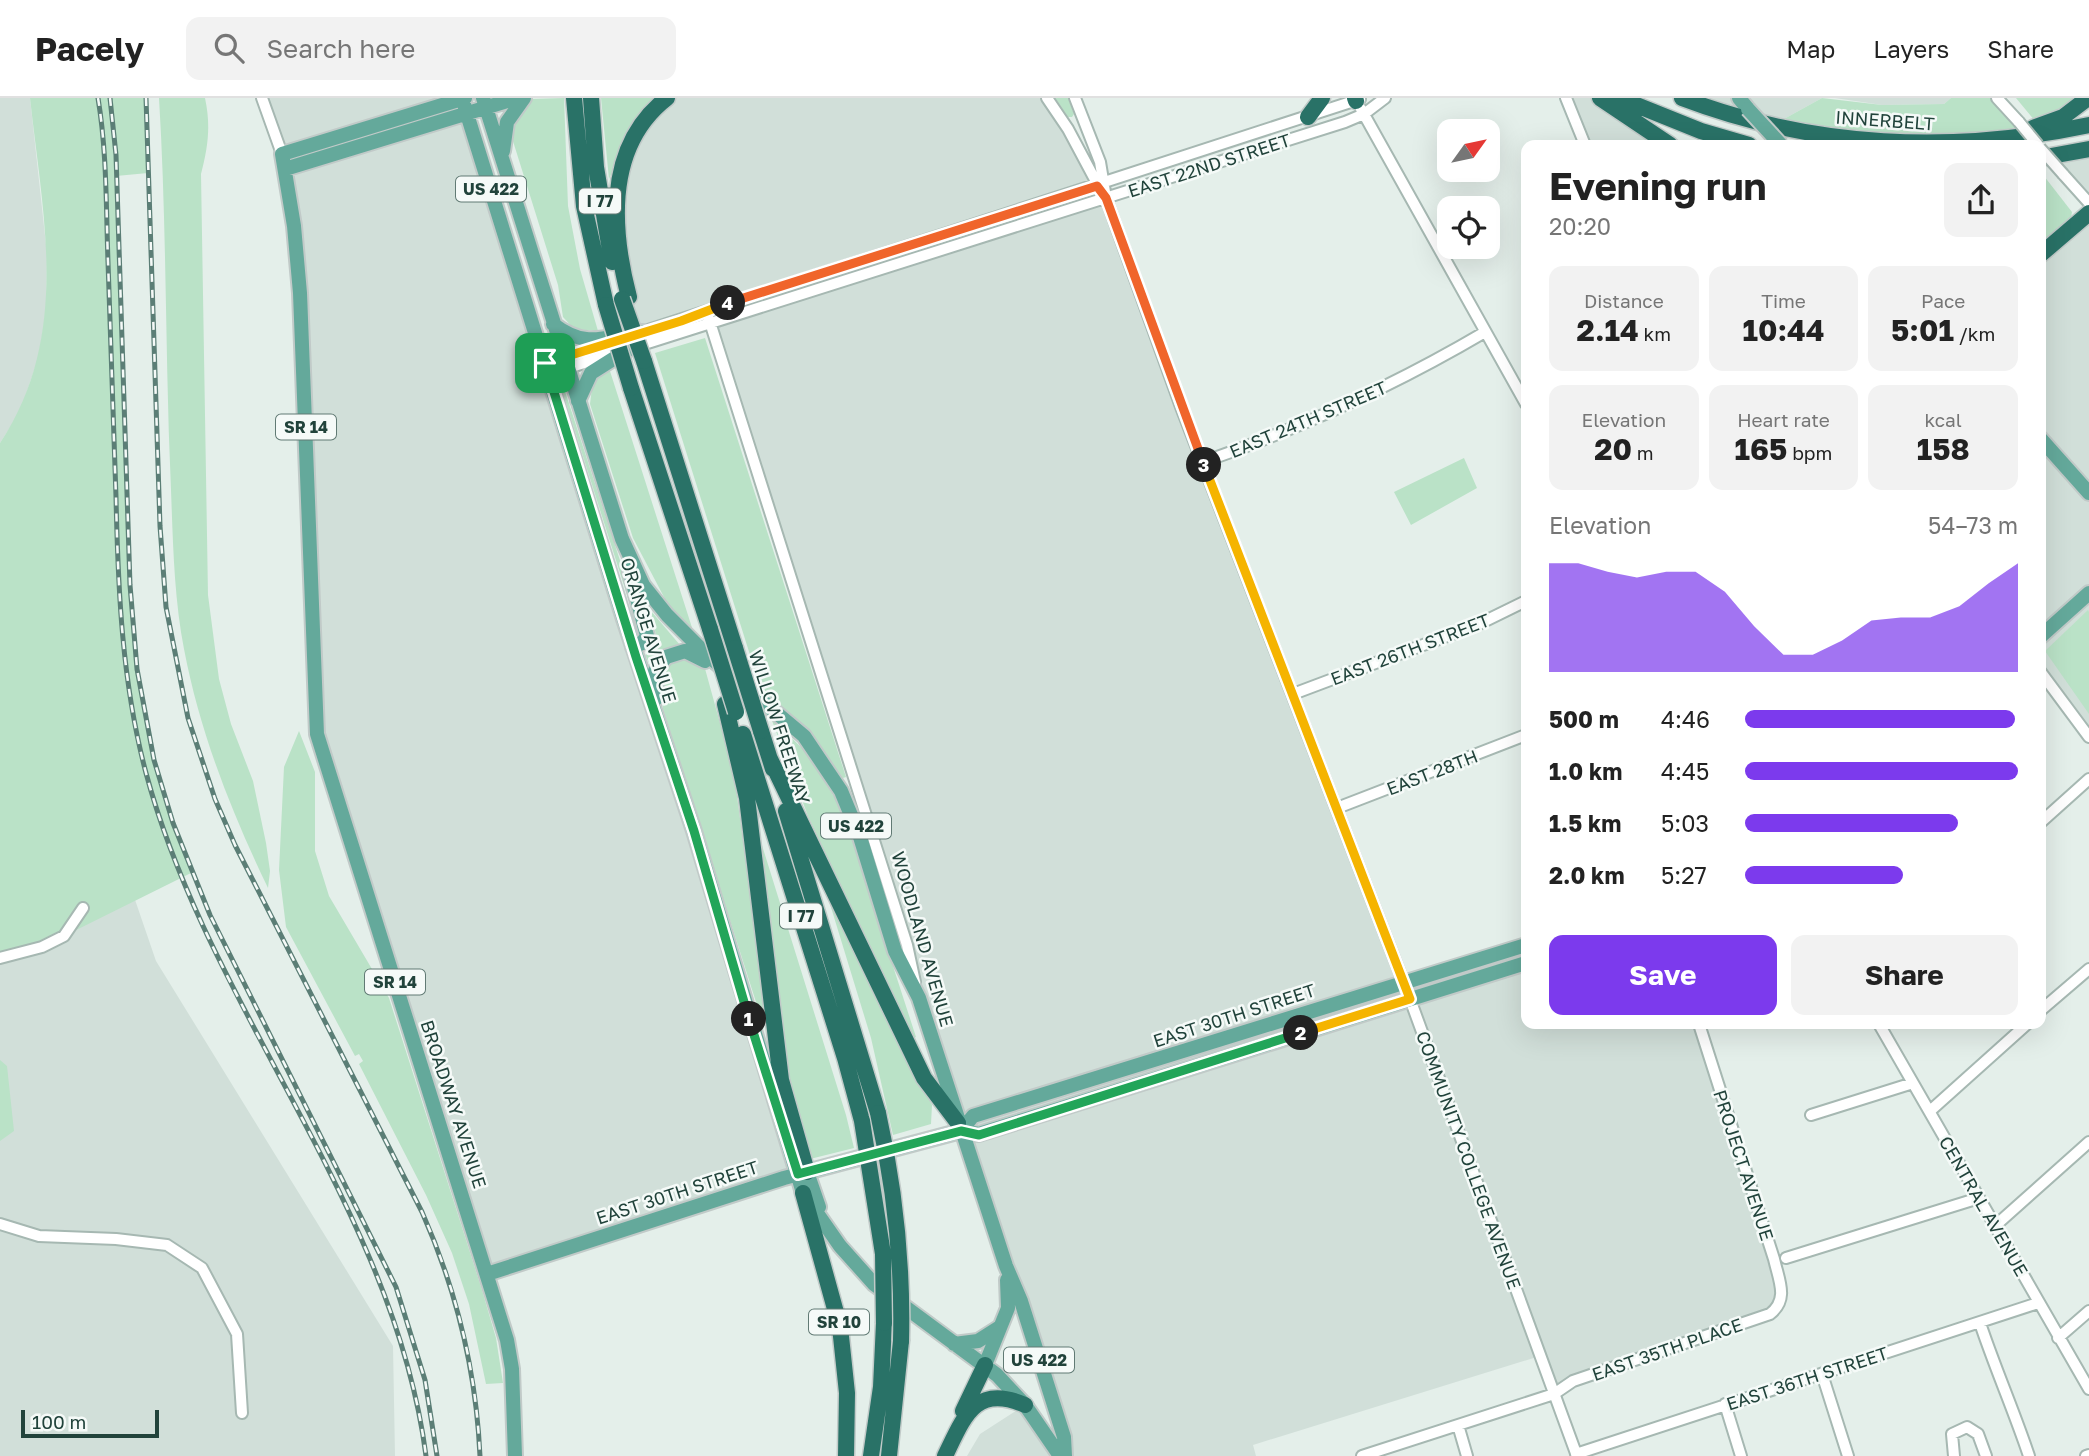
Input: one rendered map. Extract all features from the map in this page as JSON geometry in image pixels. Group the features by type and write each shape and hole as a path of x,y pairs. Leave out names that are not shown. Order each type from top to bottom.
{"highway":[{"path":"626,298 618,234 620,173 627,149 637,129 667,98"},
{"path":"1308,117 1322,98"},
{"path":"1600,98 1663,140"},
{"path":"1619,98 1700,131 1732,140"},
{"name":"INNERBELT","path":"1682,98 1771,125 1857,140"},
{"path":"2002,139 2063,117 2088,98"},
{"name":"I 77","path":"591,100 600,199 626,298"},
{"name":"I 77","path":"574,103 584,206 606,305 651,450 671,530 731,708"},
{"name":"INNERBELT","path":"1989,140 2089,125"},
{"path":"2046,159 2089,149"},
{"path":"2046,250 2089,213"},
{"name":"WILLOW FREEWAY","path":"626,298 878,1113 896,1212 901,1341 889,1456"},
{"path":"731,708 748,807 781,1080 802,1173"},
{"name":"WILLOW FREEWAY","path":"731,708 842,1047 862,1121 883,1254 881,1387 871,1456"},
{"path":"770,759 924,1078 960,1127"},
{"name":"SR 10","path":"803,1193 841,1327 847,1384 846,1456"},
{"path":"946,1454 985,1365"},
{"path":"946,1454 968,1413 979,1401 998,1397 1025,1405"}],"main road":[{"path":"283,162 464,102 485,103 517,98"},
{"path":"502,160 505,127 524,98"},
{"name":"ORANGE AVENUE","path":"464,102 633,647 802,1173"},
{"name":"ORANGE AVENUE","path":"485,103 622,540 643,585 694,644 804,736 833,776 857,830 895,951 919,998"},
{"path":"1744,103 1777,140"},
{"name":"BROADWAY AVENUE","path":"283,162 294,226 302,333 314,687 321,751 487,1274 511,1358 515,1456"},
{"path":"553,324 569,336 585,341 643,332"},
{"path":"578,401 591,373 629,349"},
{"path":"2046,445 2089,493"},
{"path":"622,540 647,632 644,642 633,647"},
{"path":"2046,632 2089,593"},
{"path":"694,831 683,782 656,695 655,671 666,657 685,651 743,686"},
{"name":"EAST 30TH STREET","path":"487,1274 802,1173 960,1127 973,1116 1521,946"},
{"name":"EAST 30TH STREET","path":"960,1127 979,1135 1521,965"},
{"name":"WOODLAND AVENUE","path":"919,998 1060,1425 1063,1456"},
{"path":"802,1173 824,1221"},
{"name":"WOODLAND AVENUE","path":"802,1173 803,1193 840,1246 874,1284 985,1365 1025,1405 1063,1456"},
{"path":"985,1365 1009,1300 1006,1266"},
{"path":"954,1344 978,1341 1001,1327"}],"street":[{"path":"262,98 283,162"},
{"path":"1047,98 1101,184"},
{"path":"1075,98 1100,162 1101,184"},
{"name":"EAST 22ND STREET","path":"547,368 706,311 1308,117 1385,98"},
{"path":"1566,98 1583,140"},
{"path":"1997,98 2034,140"},
{"path":"1359,103 1521,395"},
{"name":"EAST 22ND STREET","path":"566,362 629,349 1106,198 1359,103"},
{"path":"2046,154 2089,203"},
{"name":"COMMUNITY COLLEGE AVENUE","path":"1101,184 1203,462 1410,999 1577,1455"},
{"name":"WOODLAND AVENUE","path":"706,311 899,920 919,998"},
{"name":"EAST 24TH STREET","path":"1203,462 1269,439 1331,410 1357,402 1485,332"},
{"name":"EAST 26TH STREET","path":"1293,694 1479,624 1521,603"},
{"path":"2046,679 2089,737"},
{"name":"EAST 28TH","path":"1337,808 1521,737"},
{"path":"2046,818 2089,779"},
{"path":"0,958 42,947 64,936 83,908"},
{"path":"2046,1007 2089,969"},
{"name":"PROJECT AVENUE","path":"1701,1029 1774,1259 1783,1294 1780,1306"},
{"name":"CENTRAL AVENUE","path":"1882,1029 2089,1389"},
{"path":"1930,1111 2021,1029"},
{"path":"1811,1115 1913,1083"},
{"path":"1996,1225 2089,1142"},
{"path":"1786,1258 1979,1198"},
{"path":"0,1224 39,1236 117,1239 167,1245 202,1268 237,1334 242,1413"},
{"name":"EAST 36TH STREET","path":"1577,1455 2038,1303"},
{"name":"EAST 35TH PLACE","path":"1362,1456 1554,1394 1573,1381 1770,1314 1780,1306"},
{"path":"2058,1338 2089,1311"},
{"path":"1980,1323 1996,1372 2011,1399 2029,1456"},
{"path":"1822,1374 1849,1456"},
{"path":"1725,1404 1741,1456"},
{"path":"1458,1425 1467,1456"},
{"path":"1954,1456 1952,1434 1967,1427 1978,1434 1986,1456"}],"shaded area":[{"path":"0,98 30,98 47,254 46,311 39,356 20,412 0,443"},
{"path":"262,98 462,98 798,1174 487,1274 321,751 289,191"},
{"path":"667,98 1047,98 1106,198 1410,999 1521,965 1521,1029 1701,1029 1774,1259 1780,1306 1573,1381 1554,1394 1540,1356 1253,1445 1256,1456 1065,1456 707,311 643,332 629,297 620,173"},
{"path":"1566,98 1600,98 1663,140 1583,140"},
{"path":"1682,98 1822,98 1771,126"},
{"path":"1835,98 1951,98 1944,104 1882,105"},
{"path":"2089,149 2089,203 2050,159"},
{"path":"2089,221 2089,737 2046,678 2046,260"},
{"path":"0,619 72,716 156,961 393,1346 395,1456 0,1456"},
{"path":"1025,1405 1060,1456 967,1456 980,1434"}],"green space":[{"path":"30,98 146,98 148,173 116,176 133,634 154,760 191,873 42,947 0,958 0,443 22,402 36,361 44,318 46,275 45,231"},
{"path":"159,98 205,98 207,108 208,136 201,174 208,595 219,679 231,724 253,781 266,843 270,871 268,888 229,801 208,741 191,680 181,629 172,530"},
{"path":"564,98 568,206 580,269 598,331 574,329 563,317 558,285 512,138 514,121 530,99"},
{"path":"601,98 656,98 632,125 609,179"},
{"path":"1055,98 1068,98 1074,114 1072,117 1068,117"},
{"path":"1822,98 1882,105 1944,104 1951,98 1997,98 2026,131 1975,140 1956,140 1771,126"},
{"path":"2016,98 2078,98 2064,109 2035,121"},
{"path":"2046,179 2072,212 2071,218 2046,240"},
{"path":"705,338 846,777 843,778 814,739 762,693 655,353"},
{"path":"609,368 695,637 662,602 665,599 633,538 590,404 593,380"},
{"path":"562,382 642,628 640,636 560,384"},
{"path":"1464,458 1477,488 1411,525 1394,492"},
{"path":"2088,610 2089,714 2046,652"},
{"path":"651,611 680,645 667,650 651,667 645,655 653,651 657,640"},
{"path":"681,657 704,665 734,774 767,1019 762,1021 663,709 659,679 666,664"},
{"path":"771,718 805,751 842,809 916,1037 912,1039 808,816"},
{"path":"299,731 315,772 315,851 329,896 389,998 482,1290 496,1338 503,1383 486,1384 469,1304 452,1253 426,1195 359,1064 363,1061 359,1054 355,1056 286,927 279,870 284,767"},
{"path":"761,842 854,1148 810,1159 795,1123 757,843"},
{"path":"826,891 932,1105 931,1124 893,1135 871,1038"},
{"path":"0,1060 7,1066 14,1131 0,1141"}],"railway":[{"path":"98,98 106,180 120,601 131,705 146,773 175,861 212,946 340,1193 378,1278 407,1365 426,1456"},
{"path":"110,98 116,155 130,585 137,669 154,760 173,823 210,915 396,1287 425,1380 437,1456"},
{"path":"146,98 160,526 166,607 188,718 215,799 235,845 422,1212 434,1242 463,1331 474,1392 480,1456"}],"route":[{"path":"1097,186 1106,198 1181,407 1410,999 979,1135 961,1131 798,1174 694,831 636,657 545,363 1097,186"}]}
